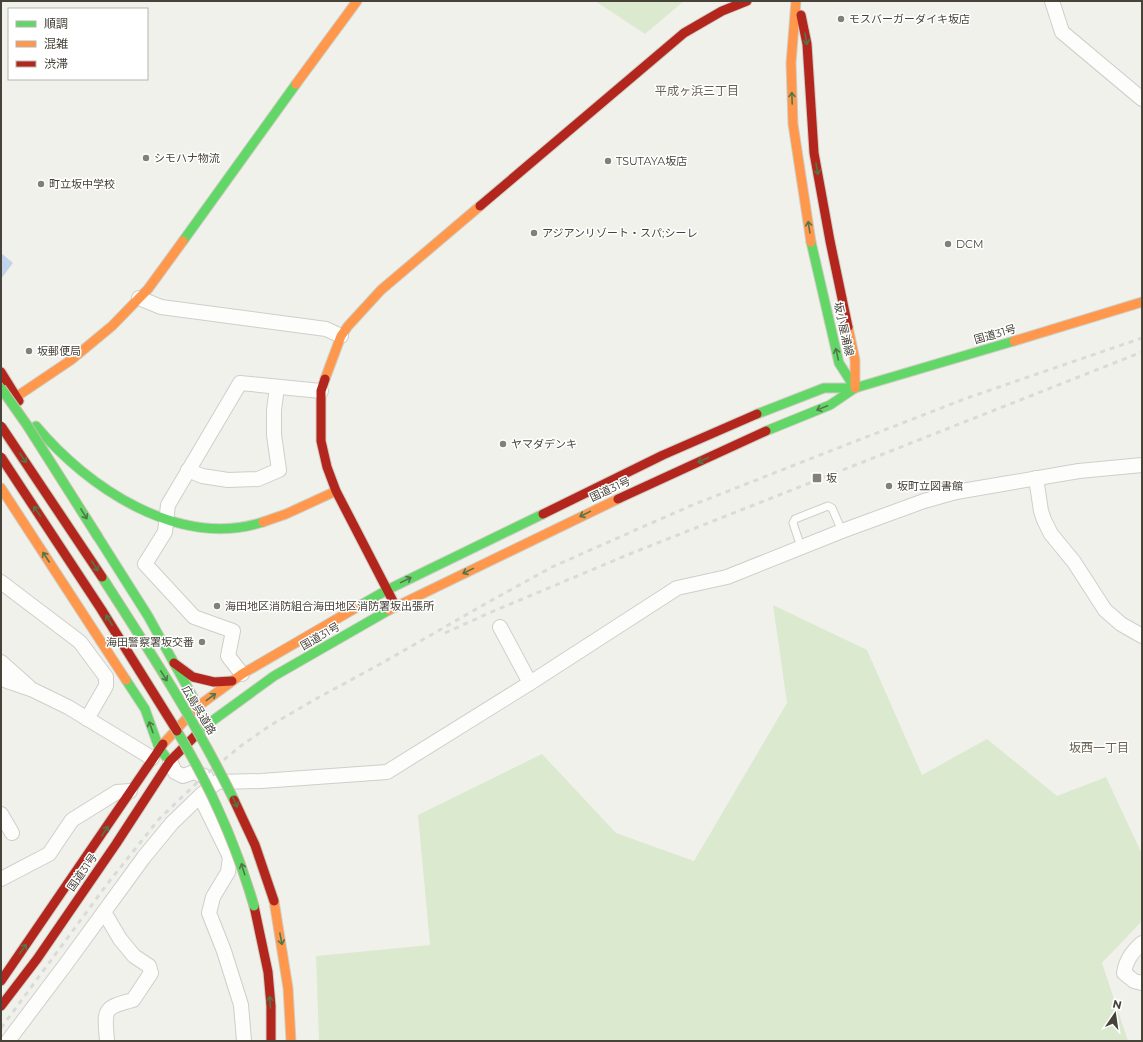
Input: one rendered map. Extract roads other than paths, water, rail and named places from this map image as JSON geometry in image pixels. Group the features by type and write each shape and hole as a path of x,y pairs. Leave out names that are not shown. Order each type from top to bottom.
{"main road":[{"path":"16,396 71,360 112,326 148,289 357,1"},
{"path":"396,606 336,491 326,467 321,441 321,391 341,336 348,326 382,290 684,33 722,11 747,1"},
{"name":"坂小屋浦線","path":"797,1 807,44 814,153 830,241 855,360 855,388"},
{"name":"坂小屋浦線","path":"797,1 791,63 793,124 810,237 839,363 855,388"},
{"name":"国道31号","path":"1,981 99,839 155,753 197,707 237,678 387,590 663,455 764,411 824,388 855,388 1068,326 1142,302"},
{"path":"1,372 46,439 85,474 131,505 166,520 196,527 234,528 265,522 336,491"},
{"path":"1,388 27,425 148,616 197,707 208,724"},
{"name":"国道31号","path":"1,1006 37,959 116,844 170,761 208,724 274,676 396,606 605,505 769,430 830,405 855,388"},
{"name":"広島呉道路","path":"1,426 97,568 176,695 210,752 247,827 260,858 274,901 283,946 288,988 290,1041"},
{"path":"1,457 84,580 161,704 194,760 216,802 242,864 254,906 264,950 269,989 272,1020 271,1041"},
{"path":"1,488 145,709 155,753 170,761"},
{"path":"173,663 194,677 214,682 237,678"}],"street":[{"path":"1052,1 1062,32 1142,99"},
{"path":"139,298 161,307 326,328 341,336"},
{"path":"237,678 228,656 232,631 194,617 145,564 165,532 168,505 240,384 321,391"},
{"path":"188,470 202,476 228,480 258,479 280,470 274,435 274,410 277,387"},
{"path":"1,406 16,396"},
{"path":"170,761 175,772 183,776 194,772 217,782 387,772 530,683 677,588 727,577 842,530 924,501 956,492 1079,471 1142,464"},
{"path":"1036,478 1041,511 1051,534 1074,562 1105,610 1121,624 1142,636"},
{"path":"1,582 80,642 106,677 106,686 87,719"},
{"path":"500,627 530,683"},
{"path":"1,662 33,690"},
{"path":"1,679 33,690 155,753"},
{"path":"8,1041 149,851 172,823 217,782"},
{"path":"1,879 49,854 72,820 117,792 130,791"},
{"path":"200,796 230,857 228,872 213,897 209,913 224,951 241,1005 244,1041"},
{"path":"1,814 12,833"},
{"path":"104,912 120,939 134,956 149,966 151,973 133,1000 117,1004 109,1009 106,1014 107,1041"},
{"path":"1142,943 1135,949 1126,962 1124,973 1134,981 1142,983"}],"lane":[{"path":"801,547 793,523 795,519 828,506 832,508 842,530"}],"water":[{"path":"1,253 13,263 1,279"}],"railway":[{"path":"1,1028 108,883 159,819 204,776 242,745 271,725 552,567 690,506 820,455 967,398 1142,338"},
{"path":"445,633 632,553 1142,352"}],"place":[{"name":"モスバーガーダイキ坂店","path":"841,19"},
{"name":"シモハナ物流","path":"146,158"},
{"name":"TSUTAYA坂店","path":"608,161"},
{"name":"町立坂中学校","path":"41,184"},
{"name":"アジアンリゾート・スパ;シーレ","path":"534,233"},
{"name":"DCM","path":"948,244"},
{"name":"坂郵便局","path":"29,351"},
{"name":"ヤマダデンキ","path":"503,444"},
{"name":"坂","path":"817,478"},
{"name":"坂町立図書館","path":"889,486"},
{"name":"海田地区消防組合海田地区消防署坂出張所","path":"217,606"},
{"name":"海田警察署坂交番","path":"202,642"}],"district":[{"name":"平成ヶ浜三丁目","path":"697,90"},
{"name":"坂西一丁目","path":"1099,747"}]}
